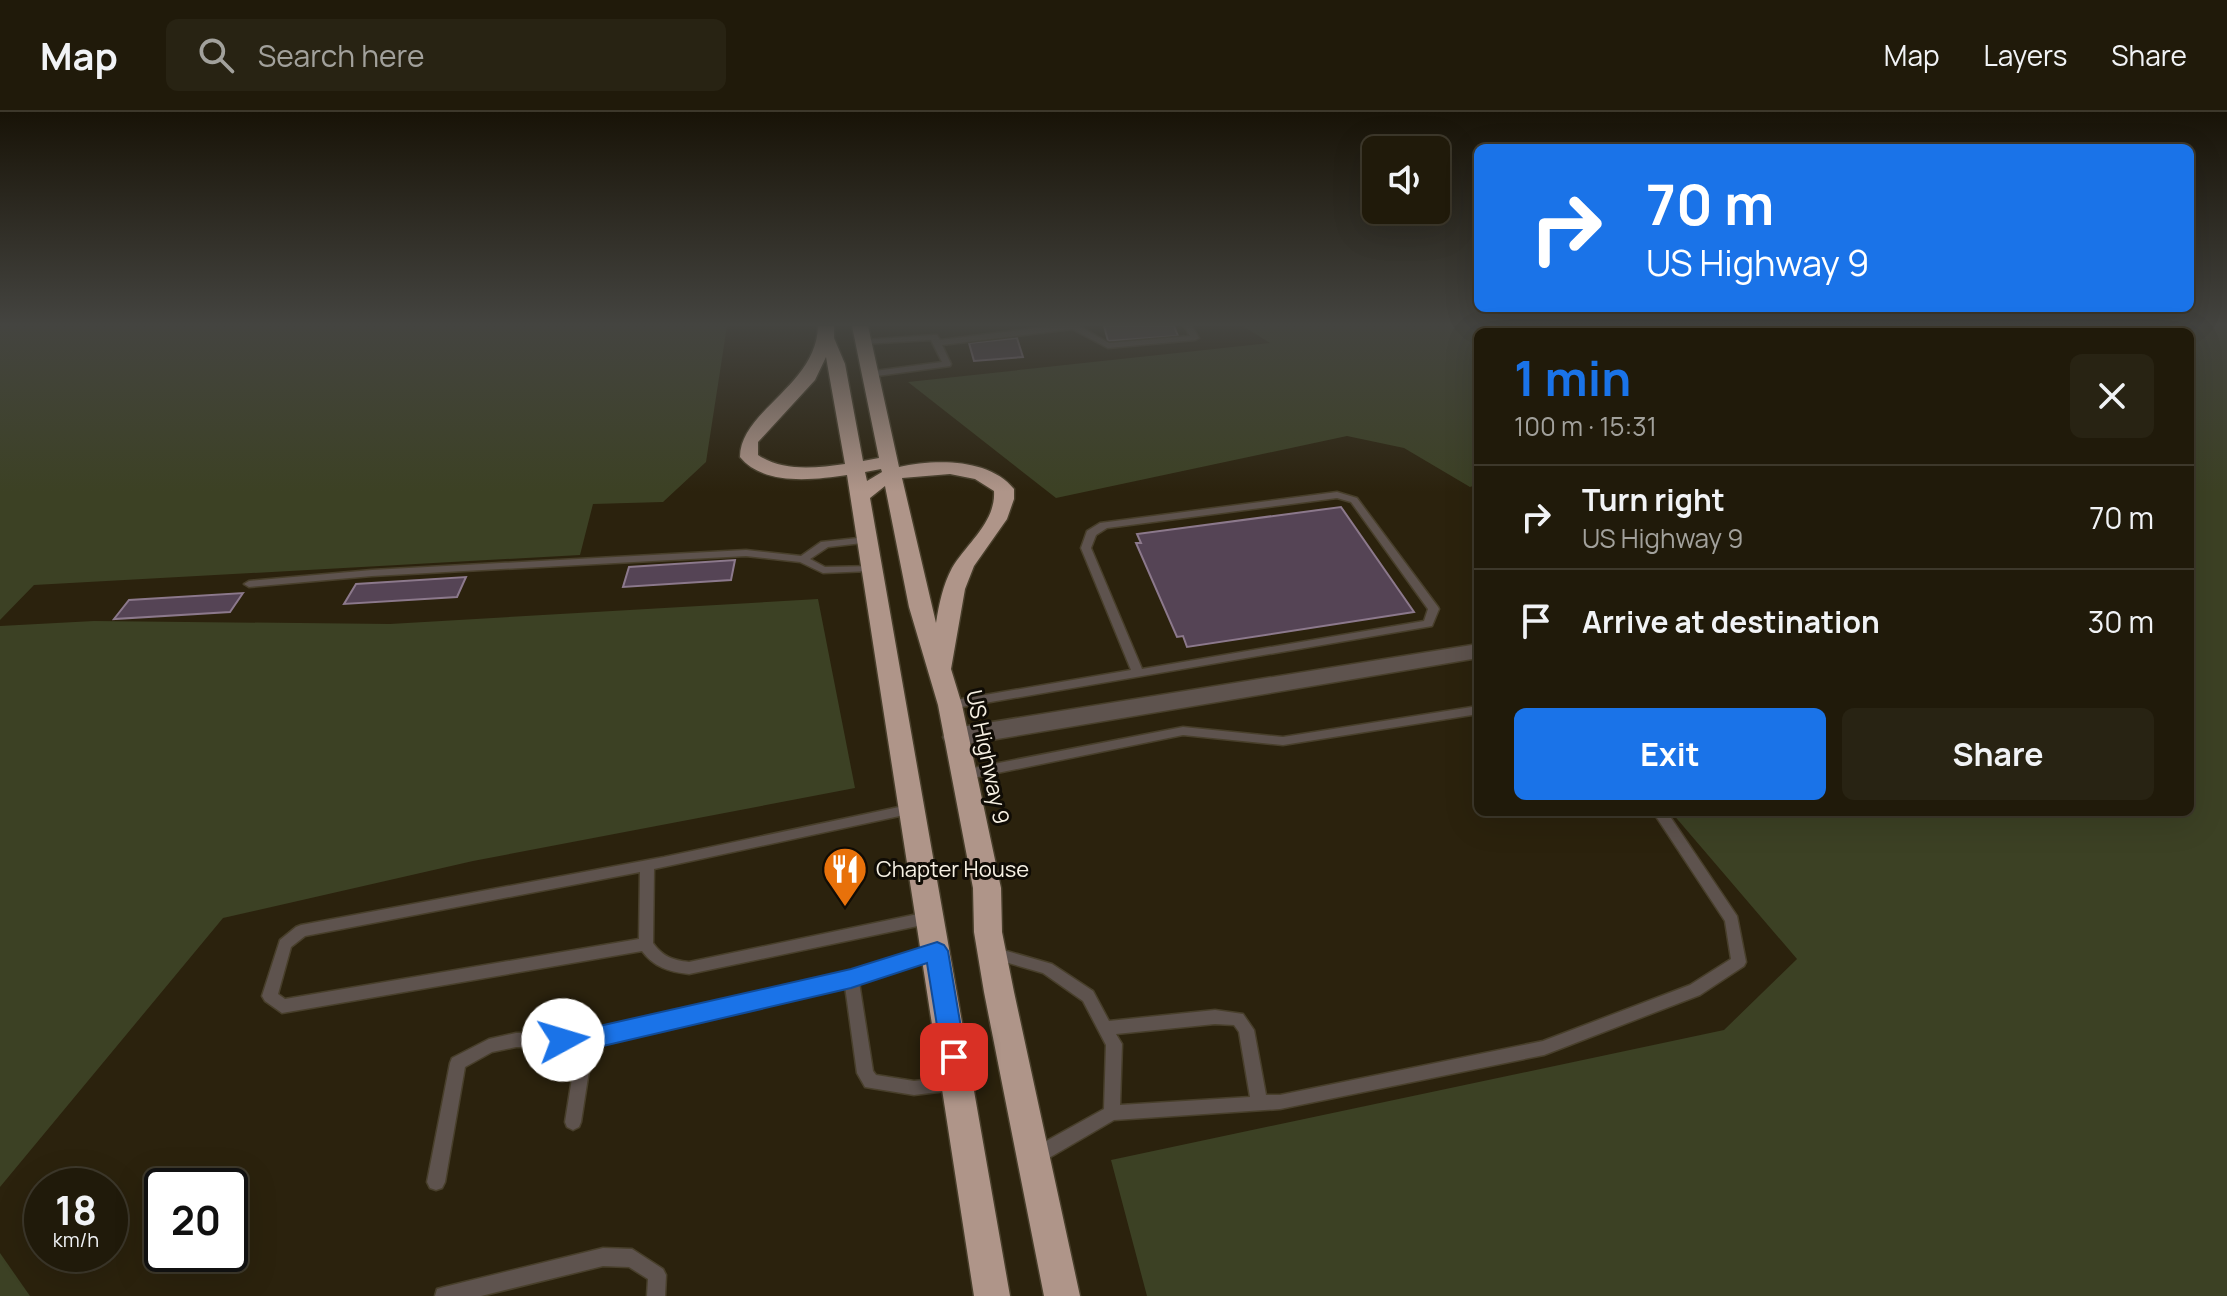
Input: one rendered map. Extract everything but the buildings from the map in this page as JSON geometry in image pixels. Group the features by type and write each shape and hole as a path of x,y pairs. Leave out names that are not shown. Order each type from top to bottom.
{"highway":[{"path":"804,381 755,431 747,449 755,464 767,469 810,472 855,468 969,471 996,481 1004,489 1006,499 957,578 941,671"},
{"path":"840,381 932,917 992,1296"},
{"name":"US Highway 9","path":"872,381 920,607 950,705 987,888 992,952 1062,1296"},
{"path":"860,496 892,468"}],"street":[{"path":"955,737 1474,652"}],"lane":[{"path":"950,705 1428,624 1434,609 1354,500 1347,497 1337,495 1104,525 1091,533 1086,548 1138,673"},
{"path":"803,559 825,544 869,554"},
{"path":"249,584 372,573 746,553 803,559 823,570 869,554"},
{"path":"963,775 1183,731 1283,741 1474,711"},
{"path":"646,944 282,1006 270,996 285,944 301,931 647,865 913,809"},
{"path":"1033,1157 1112,1113 1280,1102 1544,1048 1695,990 1739,962 1732,920 1663,816"},
{"path":"647,865 646,944 652,955 667,966 689,968 932,917"},
{"path":"436,1182 458,1063 489,1046 516,1040 586,1040 851,978 937,951"},
{"path":"992,952 1047,968 1088,996 1114,1044 1112,1113"},
{"path":"851,978 865,1073 871,1082 914,1088 958,1084"},
{"path":"1105,1028 1215,1017 1238,1019 1246,1030 1259,1103"},
{"path":"573,1122 586,1040"},
{"path":"444,1296 603,1257 632,1258 657,1275 656,1296"}],"green space":[{"path":"0,381 718,381 706,462 663,502 593,504 580,555 34,585 0,620"},
{"path":"1474,381 1474,486 1470,487 1404,448 1347,436 1056,498 908,382"},
{"path":"2194,381 2227,381 2227,1296 1147,1296 1111,1160 1724,1030 1797,959 1675,816 2194,816"},
{"path":"818,599 855,788 473,861 223,918 0,1187 0,626 94,621 390,624"},
{"path":"0,1253 30,1296 0,1296"}],"place":[{"name":"Chapter House","path":"845,908"}],"route":[{"path":"563,1040 586,1040 767,998 851,978 937,951 954,1057"}]}
